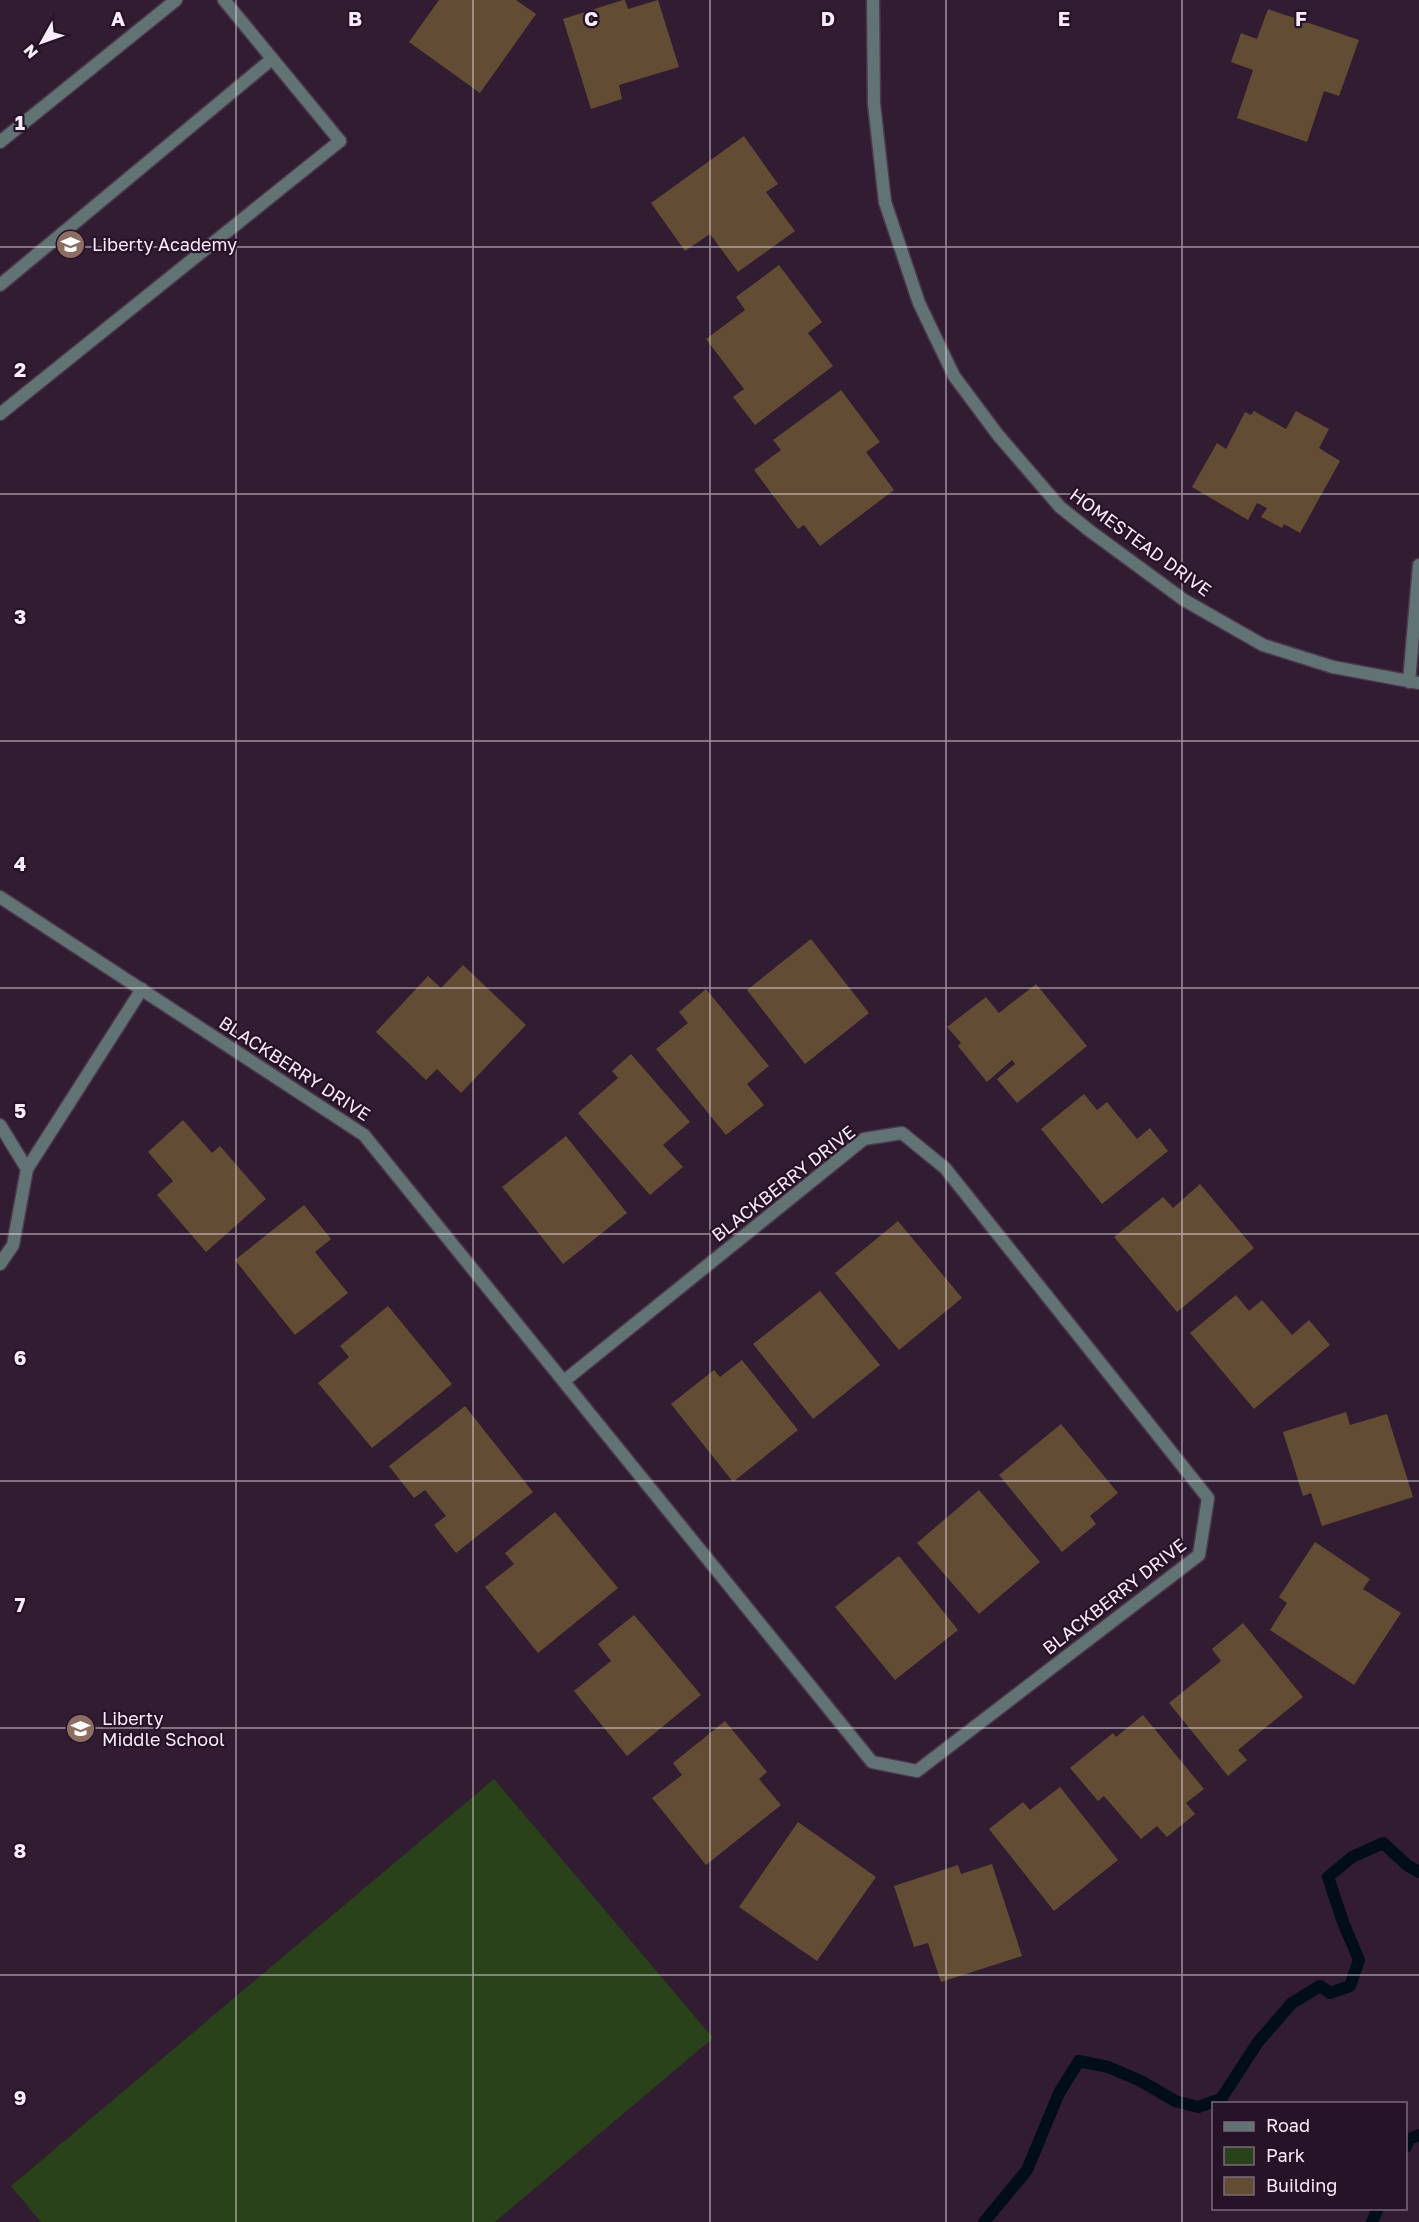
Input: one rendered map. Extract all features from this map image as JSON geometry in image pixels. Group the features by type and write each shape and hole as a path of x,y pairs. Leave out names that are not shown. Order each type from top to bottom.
{"street":[{"path":"0,142 176,0"},
{"path":"0,414 340,141 224,0"},
{"name":"HOMESTEAD DRIVE","path":"873,0 874,104 885,202 919,303 954,376 998,435 1060,507 1184,600 1263,645 1333,667 1414,682"},
{"path":"0,285 272,59"},
{"path":"1414,682 1419,565"},
{"name":"BLACKBERRY DRIVE","path":"0,897 364,1135 872,1762 917,1771 1200,1555 1208,1498 945,1168 902,1133 864,1139 564,1381"},
{"path":"0,1264 13,1245 27,1169 142,989"},
{"path":"0,1125 27,1169"}],"green space":[{"path":"494,1779 713,2038 495,2222 41,2222 11,2186"}],"building":[{"path":"439,0 516,0 536,14 480,93 409,42"},
{"path":"623,0 628,9 658,0 679,67 619,85 622,99 591,109 563,19"},
{"path":"1268,9 1359,40 1339,96 1324,91 1307,142 1237,118 1253,70 1231,62 1241,33 1257,39"},
{"path":"744,136 778,184 766,192 795,231 738,272 710,234 685,251 651,203"},
{"path":"779,265 822,322 808,333 833,366 755,425 733,397 744,389 706,339 745,310 736,297"},
{"path":"841,390 880,442 866,452 894,490 820,546 804,525 798,529 754,470 781,450 773,440"},
{"path":"1254,411 1286,429 1296,411 1329,429 1319,448 1340,461 1300,533 1284,524 1282,528 1261,517 1267,508 1257,503 1248,520 1192,487 1217,443 1226,449 1245,412 1251,415"},
{"path":"811,939 869,1013 805,1064 747,990"},
{"path":"463,965 526,1025 461,1093 437,1069 426,1080 376,1032 428,976 441,988"},
{"path":"1036,984 1087,1046 1017,1103 997,1079 1015,1064 1012,1060 987,1082 958,1046 961,1043 947,1027 986,997 999,1013"},
{"path":"706,989 769,1066 747,1084 764,1105 726,1135 656,1049 688,1023 679,1012"},
{"path":"631,1054 690,1122 663,1145 683,1167 650,1195 578,1113 618,1078 612,1071"},
{"path":"1084,1094 1097,1110 1107,1102 1137,1139 1150,1128 1168,1151 1102,1204 1041,1129"},
{"path":"183,1120 212,1153 220,1146 266,1199 206,1252 157,1195 173,1181 148,1152"},
{"path":"566,1136 627,1213 563,1264 502,1187"},
{"path":"1200,1184 1254,1248 1177,1312 1114,1237 1163,1197 1173,1208"},
{"path":"304,1205 331,1239 315,1252 348,1293 295,1335 235,1260"},
{"path":"898,1221 962,1298 899,1350 835,1273"},
{"path":"820,1291 880,1365 813,1419 753,1344"},
{"path":"1236,1295 1249,1311 1262,1300 1292,1335 1309,1320 1330,1345 1254,1409 1190,1333"},
{"path":"388,1306 452,1384 372,1448 318,1383 349,1357 340,1346"},
{"path":"742,1360 798,1430 733,1482 671,1404 714,1370 720,1377"},
{"path":"465,1406 533,1492 456,1553 434,1525 446,1516 425,1490 414,1498 389,1466"},
{"path":"1346,1412 1350,1425 1387,1414 1413,1497 1322,1526 1311,1493 1303,1496 1283,1432"},
{"path":"1061,1424 1118,1493 1090,1516 1096,1524 1062,1552 999,1475"},
{"path":"979,1490 1040,1562 979,1614 917,1543"},
{"path":"555,1512 618,1588 538,1653 485,1587 514,1564 505,1553"},
{"path":"1315,1542 1370,1579 1363,1589 1401,1613 1354,1685 1270,1630 1287,1603 1279,1597"},
{"path":"899,1556 958,1630 895,1680 835,1607"},
{"path":"634,1615 701,1695 627,1756 574,1691 611,1661 598,1644"},
{"path":"1243,1623 1303,1697 1238,1750 1247,1760 1228,1776 1169,1703 1221,1661 1212,1649"},
{"path":"1143,1715 1204,1789 1186,1803 1195,1814 1167,1837 1157,1826 1141,1839 1104,1796 1098,1801 1070,1768 1113,1733 1116,1737"},
{"path":"725,1721 767,1772 759,1779 781,1805 706,1865 652,1798 682,1775 673,1763"},
{"path":"1060,1787 1118,1860 1054,1911 989,1829 1023,1802 1030,1810"},
{"path":"798,1822 876,1877 817,1961 739,1907"},
{"path":"992,1864 1022,1956 941,1982 928,1943 914,1947 894,1886 958,1865 961,1874"}],"waterway":[{"path":"1212,2102 1221,2099 1258,2042 1292,2003 1320,1986 1330,1993 1350,1986 1359,1960 1328,1877 1352,1857 1383,1843 1407,1865 1419,1872"},
{"path":"984,2222 1027,2170 1059,2093 1079,2061 1108,2067 1141,2081 1175,2101 1198,2107 1212,2102"},
{"path":"1407,2144 1409,2139 1419,2135"},
{"path":"1372,2222 1377,2210"}],"place":[{"name":"Liberty Academy","path":"71,244"},
{"name":"Liberty Middle School","path":"81,1728"}]}
